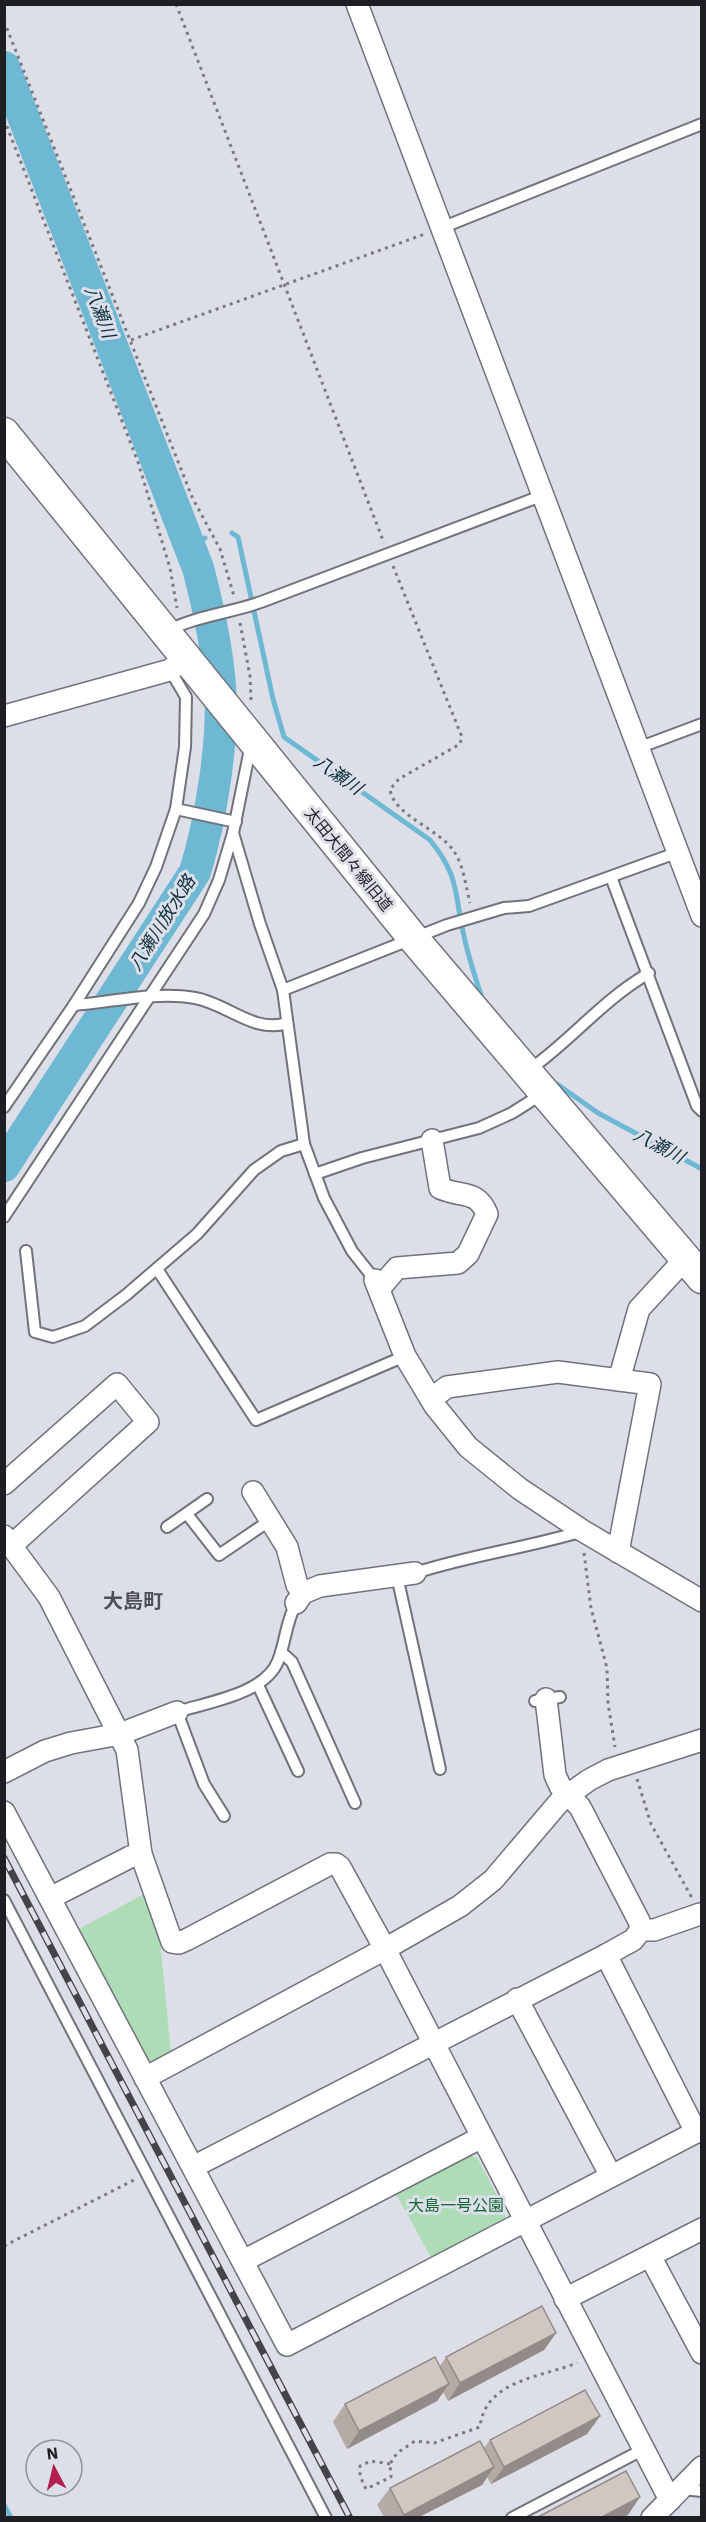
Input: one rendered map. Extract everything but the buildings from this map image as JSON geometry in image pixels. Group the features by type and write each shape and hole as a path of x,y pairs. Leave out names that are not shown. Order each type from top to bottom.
{"street":[{"path":"357,4 676,853 702,916"},
{"name":"太田大間々線旧道","path":"4,433 178,626 184,667 249,737 413,938 693,1268"},
{"path":"4,716 184,667"},
{"path":"432,1140 440,1188 452,1193 473,1196 482,1201 487,1214 468,1254 458,1263 397,1268 377,1285 405,1356 431,1399 468,1447 520,1489 583,1531 702,1601"},
{"path":"620,1380 639,1309 693,1268"},
{"path":"431,1399 447,1387 558,1372 651,1384 618,1552"},
{"path":"4,1484 117,1384 148,1422 8,1540 49,1597 127,1750 132,1770 141,1854 172,1942 179,1943 188,1939 330,1864 340,1867 385,1949 644,2449 684,2493"},
{"path":"253,1492 287,1547 300,1598 320,1586 406,1574"},
{"path":"547,1699 555,1775 560,1786 580,1808 639,1921 641,1930"},
{"path":"4,1772 45,1751 70,1743 120,1734 177,1712"},
{"path":"145,2078 460,1906 492,1880 554,1807 567,1795 608,1770 702,1740"},
{"path":"4,1812 287,2345 699,2130 606,1955"},
{"path":"50,1898 130,1857 141,1854"},
{"path":"641,1930 654,1930 701,1915"},
{"path":"194,2167 606,1955 633,1940 641,1930"},
{"path":"517,1999 611,2176"},
{"path":"243,2261 482,2137"},
{"path":"566,2299 702,2229"},
{"path":"650,2256 702,2353"},
{"path":"652,2517 684,2493 702,2467"}],"lane":[{"path":"441,228 702,124"},
{"path":"178,626 261,602 541,496"},
{"path":"4,1107 78,1005 139,903 156,867 179,810 187,704 184,667"},
{"path":"638,748 702,724"},
{"path":"4,1217 204,914 219,880 233,825 249,737"},
{"path":"179,810 233,825"},
{"path":"233,825 260,924 283,990 304,1144 324,1198 352,1251 377,1285"},
{"path":"283,990 474,916 504,908 529,906 676,853"},
{"path":"611,877 649,973 697,1106 702,1112"},
{"path":"315,1174 362,1158 479,1128 512,1113 535,1083 551,1054 599,1008 649,973"},
{"path":"78,1005 147,998 196,998 251,1021 278,1026 287,1023"},
{"path":"26,1251 35,1332 42,1336 53,1337 86,1326 197,1234 254,1170 281,1151 304,1144"},
{"path":"157,1269 256,1420 405,1356"},
{"path":"167,1527 207,1499"},
{"path":"187,1514 219,1555 269,1521"},
{"path":"440,1769 406,1574 457,1560 537,1545 583,1531"},
{"path":"224,1815 204,1784 177,1712 258,1685 270,1676 281,1652 288,1620 300,1598"},
{"path":"281,1652 292,1662 355,1803"},
{"path":"258,1685 298,1771"},
{"path":"4,1900 326,2517"},
{"path":"512,2517 644,2449"}],"path":[{"path":"176,4 388,554 462,737 460,744 399,778 390,789 391,798 398,807 441,837 456,854 474,916"},
{"path":"4,21 192,497 220,549 238,610 250,676 249,737"},
{"path":"4,119 138,462 170,568 178,626"},
{"path":"131,340 441,228"},
{"path":"583,1531 587,1588 607,1668 608,1703 616,1758"},
{"path":"633,1772 639,1783 651,1824 701,1915"},
{"path":"4,2246 146,2173"},
{"path":"390,2464 371,2461 360,2466 360,2476 366,2489 391,2477 390,2464 397,2453 415,2441 434,2443 480,2427 481,2414 487,2403 519,2380 553,2372 595,2356"}],"green space":[{"path":"146,1893 159,1930 171,2053 154,2062 143,2061 77,1930"},
{"name":"大島一号公園","path":"470,2156 477,2157 505,2211 505,2223 432,2259 396,2194"}],"waterway":[{"name":"八瀬川放水路","path":"4,67 198,568 209,611 219,671 221,708 215,780 195,872 4,1166"},
{"name":"八瀬川","path":"232,533 238,537 273,699 284,737 430,840 440,853 455,886 466,943 481,995"},
{"name":"八瀬川","path":"188,541 205,538"},
{"name":"八瀬川","path":"557,1084 598,1113 702,1169"},
{"path":"4,2505 11,2518"}],"railway":[{"path":"4,1858 350,2518"}],"district":[{"name":"大島町","path":"133,1601"}]}
